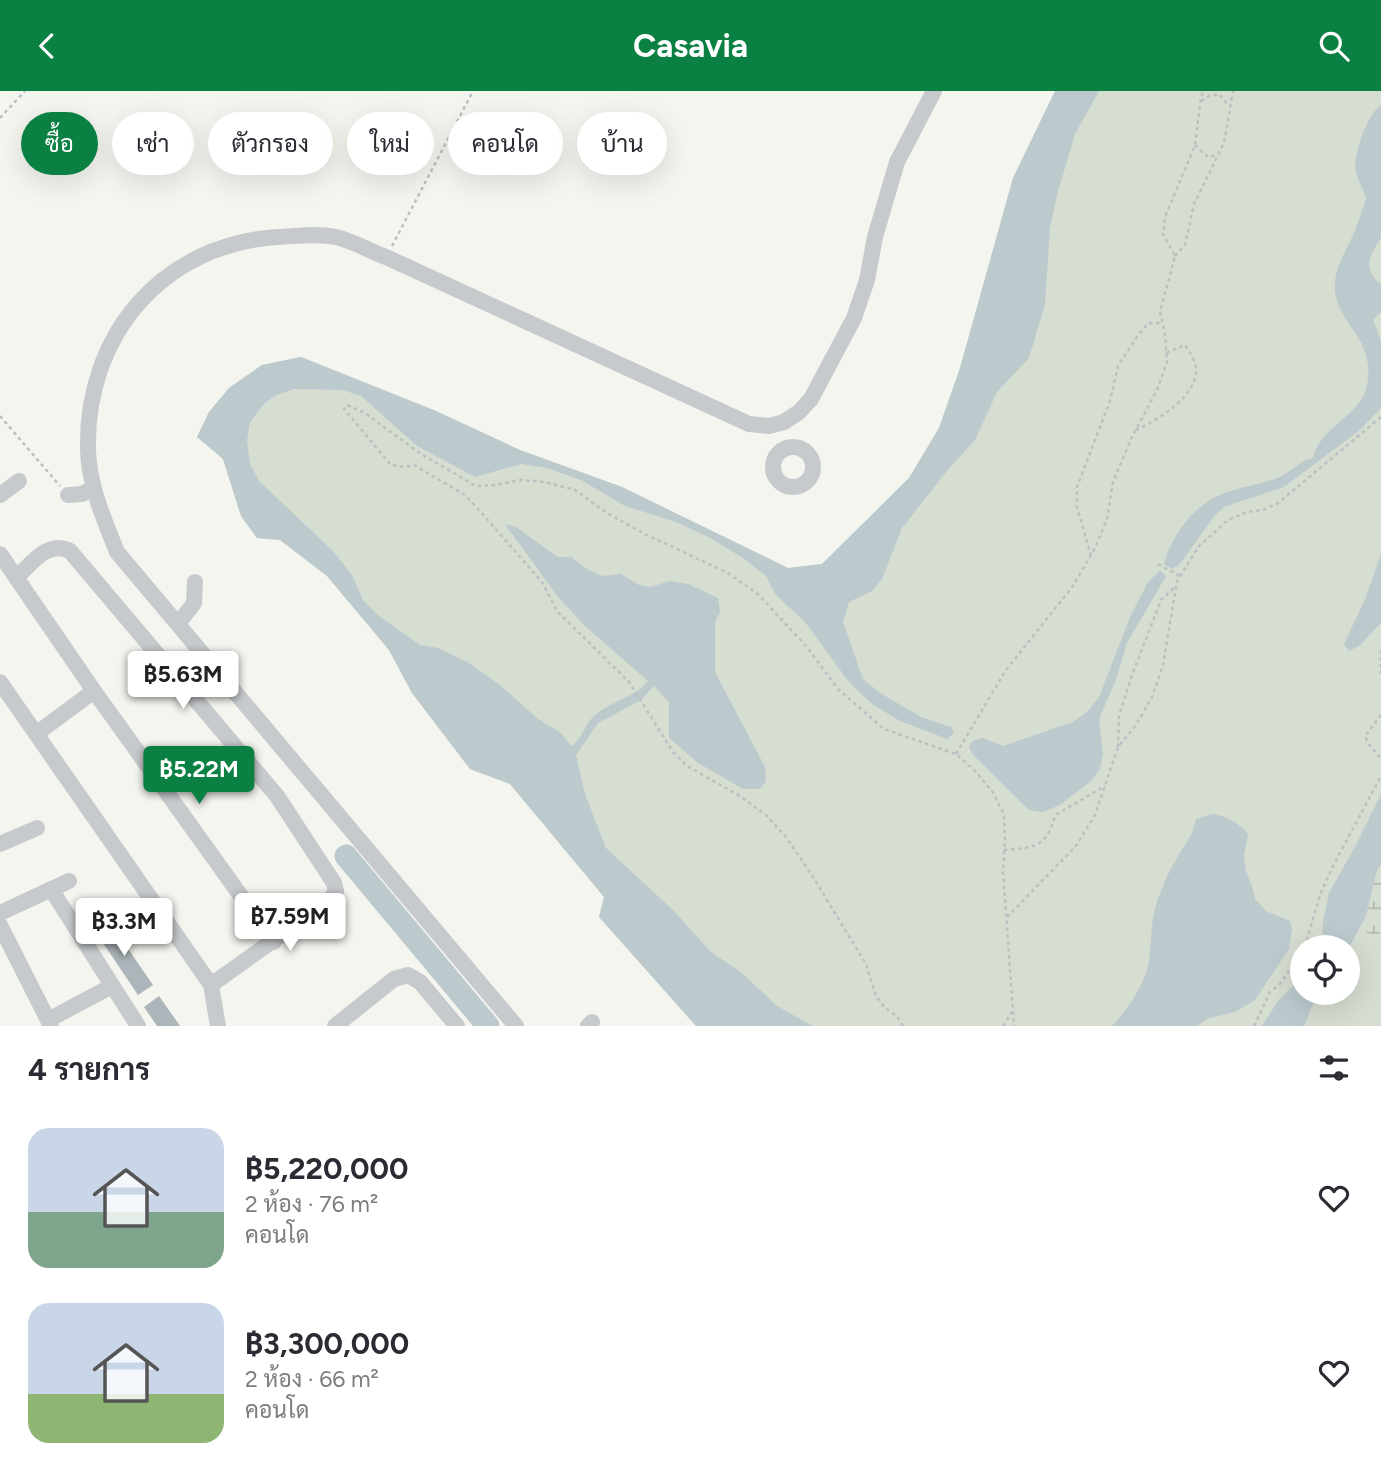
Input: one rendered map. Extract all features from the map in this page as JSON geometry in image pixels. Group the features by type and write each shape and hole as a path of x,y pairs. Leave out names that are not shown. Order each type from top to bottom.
{"street":[{"path":"516,1026 117,552 93,488 88,450 92,396 103,360 123,321 149,290 178,268 217,249 257,238 315,235 338,238 386,257 749,424 784,422 799,412 811,399 854,318 867,280 875,237 897,162 934,91"},
{"path":"775,424 786,448"},
{"path":"0,495 19,481"},
{"path":"68,495 82,494 93,488"},
{"path":"17,577 51,548 61,547 69,551 277,796 334,883 336,891 331,899 211,985"},
{"path":"0,554 94,691 274,942"},
{"path":"178,624 194,603 195,582"},
{"path":"0,682 211,985 218,1026"},
{"path":"36,734 94,691"},
{"path":"0,844 37,828"},
{"path":"0,913 69,881"},
{"path":"51,890 138,1026"},
{"path":"0,925 49,1023 112,986"},
{"path":"335,1026 356,1021 394,979 408,975 420,982 457,1026"}],"path":[{"path":"0,118 25,91"},
{"path":"386,257 473,91"},
{"path":"1175,256 1163,234 1165,217 1195,145 1200,101 1204,91"},
{"path":"956,754 1006,670 1073,586 1091,556 1107,519 1114,482 1157,390 1167,362 1160,311 1175,256 1185,245 1194,204 1224,143 1233,91"},
{"path":"1200,101 1219,94 1230,106"},
{"path":"1195,145 1208,157 1218,155"},
{"path":"1091,556 1077,507 1077,487 1110,401 1118,366 1149,323 1162,323"},
{"path":"1136,431 1174,407 1193,383 1196,370 1185,345 1166,353"},
{"path":"903,1026 897,1016 876,996 866,964 786,837 766,815 740,796 687,766 673,752 629,682 557,611 541,582 465,495 414,465 391,465 344,409 347,405 365,414 421,454 476,486 520,480 545,482 575,490 607,513 645,534 728,573 758,594 806,646 838,689 884,729 956,754 974,770 992,791 1004,814 1003,871 1014,1026"},
{"path":"1118,747 1136,725 1152,697 1163,665 1177,585 1199,546 1228,520 1278,503 1381,417"},
{"path":"1160,565 1180,576"},
{"path":"1007,917 1076,846 1095,815 1118,747 1119,716 1132,675 1161,600 1177,585"},
{"path":"1381,650 1381,674"},
{"path":"1381,715 1365,736 1381,759"},
{"path":"1308,935 1320,895 1381,776"},
{"path":"1004,850 1026,848 1042,842 1057,814 1106,786"},
{"path":"1254,1026 1270,992 1280,984 1290,969"},
{"path":"1003,1026 1012,1012"}],"green space":[{"path":"1055,91 1381,91 1381,1026 696,1026 599,917 604,897 510,784 470,769 412,693 389,650 327,576 280,540 257,538 241,516 223,459 197,437 209,412 229,388 262,365 301,357 436,411 520,450 622,487 788,568 822,564 909,478 939,428 960,368 1013,178"},
{"path":"1381,864 1379,935 1358,932 1366,916 1377,870"}],"shaded area":[{"path":"1055,91 1099,91 1075,134 1057,195 1050,228 1045,304 1029,358 997,392 975,440 902,528 882,579 872,591 849,602 843,622 863,679 880,693 921,717 951,727 954,733 947,739 900,721 872,704 849,682 805,622 775,594 766,576 710,538 676,522 625,506 581,480 547,468 521,464 475,477 417,446 361,396 343,390 294,389 276,395 264,404 250,422 247,441 250,464 259,481 333,551 352,575 363,600 379,616 420,645 438,648 469,663 500,685 538,719 560,732 571,746 595,715 636,692 648,681 584,625 558,597 505,524 516,527 558,557 571,557 602,576 621,574 639,585 651,587 669,581 688,584 718,598 720,612 715,622 715,672 765,767 766,781 760,789 743,789 698,763 669,738 669,702 654,686 641,700 598,723 576,755 585,794 606,848 674,911 711,952 742,973 777,1006 813,1026 696,1026 599,917 604,897 510,784 470,769 412,693 389,650 327,576 280,540 257,538 241,516 223,459 197,437 209,412 229,388 262,365 301,357 436,411 520,450 622,487 788,568 822,564 909,478 939,428 960,368 1013,178"},
{"path":"1381,105 1381,238 1374,250 1370,268 1371,274 1381,284 1381,312 1373,320 1381,341 1381,408 1360,430 1284,487 1226,506 1216,514 1179,565 1172,569 1164,564 1167,553 1178,532 1193,514 1222,494 1275,479 1313,458 1323,438 1363,397 1367,386 1366,356 1338,303 1335,283 1340,262 1366,199 1356,173 1358,147 1366,126"},
{"path":"1381,554 1381,623 1359,646 1349,651 1344,644 1366,597"},
{"path":"1160,570 1166,576 1127,643 1116,679 1099,719 1103,754 1100,769 1092,780 1060,805 1043,812 1029,810 974,756 969,747 972,741 983,738 1003,746 1073,722 1087,712 1099,697 1131,615 1148,582"},
{"path":"1381,794 1381,864 1377,870 1366,916 1356,935 1322,935 1329,893"},
{"path":"1213,814 1232,821 1248,834 1244,856 1255,899 1266,911 1290,921 1292,929 1289,949 1255,1000 1235,1012 1209,1018 1197,1026 1112,1026 1130,1004 1144,979 1149,961 1155,909 1168,874 1191,835 1196,819"},
{"path":"1290,989 1290,1005 1313,1005 1304,1026 1262,1026 1278,1001"}],"building":[{"path":"109,921 153,985 138,995 95,931"},
{"path":"159,996 180,1026 157,1026 144,1007"}],"waterway":[{"path":"346,856 488,1026"}]}
